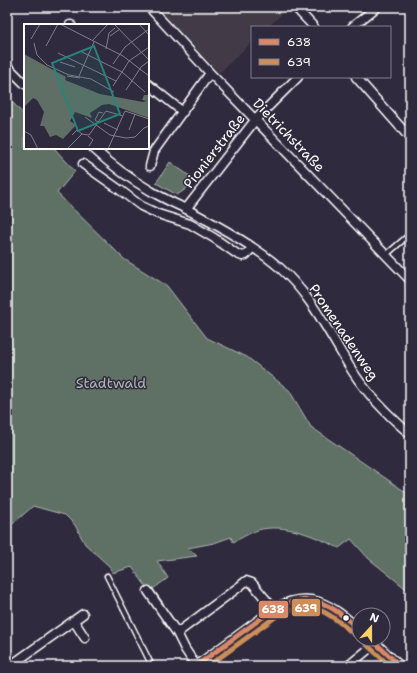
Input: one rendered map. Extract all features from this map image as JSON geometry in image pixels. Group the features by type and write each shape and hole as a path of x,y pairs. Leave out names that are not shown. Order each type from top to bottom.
{"street":[{"name":"Dietrichstraße","path":"149,7 210,73 410,280"},
{"path":"295,7 313,26"},
{"path":"353,26 377,7"},
{"path":"7,66 24,83"},
{"path":"150,166 154,151 210,73"},
{"name":"Pionierstraße","path":"186,209 256,119 297,78"},
{"path":"357,78 410,138"},
{"path":"149,85 183,112"},
{"name":"Promenadenweg","path":"94,149 105,159 151,192 186,209 252,248 280,268 300,289 313,306 353,372 367,391 410,434"},
{"path":"83,164 141,206 158,214 190,224 237,254 242,256 246,255 252,248"},
{"path":"120,190 129,177"},
{"path":"177,633 246,581 252,583 274,609"},
{"path":"148,591 177,633 185,650 196,666 274,609 286,602 300,599 323,603 336,610 351,622"},
{"path":"10,666 83,614"},
{"path":"74,621 85,638"},
{"path":"348,666 367,647"},
{"path":"379,647 400,666"}],"lane":[{"path":"386,255 410,234"},
{"path":"106,576 152,666"}],"shaded area":[{"path":"156,7 289,7 269,26 251,26 251,43 219,73"}],"green space":[{"name":"Stadtwald","path":"7,96 24,115 24,149 55,149 75,171 57,193 124,259 167,286 207,338 247,357 289,390 311,427 410,495 410,592 368,558 351,539 339,548 302,532 282,528 272,528 255,531 233,542 231,537 214,543 188,548 197,556 157,561 168,578 153,589 164,604 161,607 132,567 112,573 110,567 85,544 75,525 65,515 33,506 7,529"},
{"path":"170,162 191,177 186,189 177,195 156,183"}],"transit line":[{"name":"638","path":"196,666 274,609 288,603 310,600 320,602 339,613 351,623"},
{"name":"639","path":"208,666 278,615 290,610 301,608 319,610 336,619 351,632"},
{"name":"639","path":"369,647 390,666"},
{"name":"638","path":"380,647 400,666"}]}
